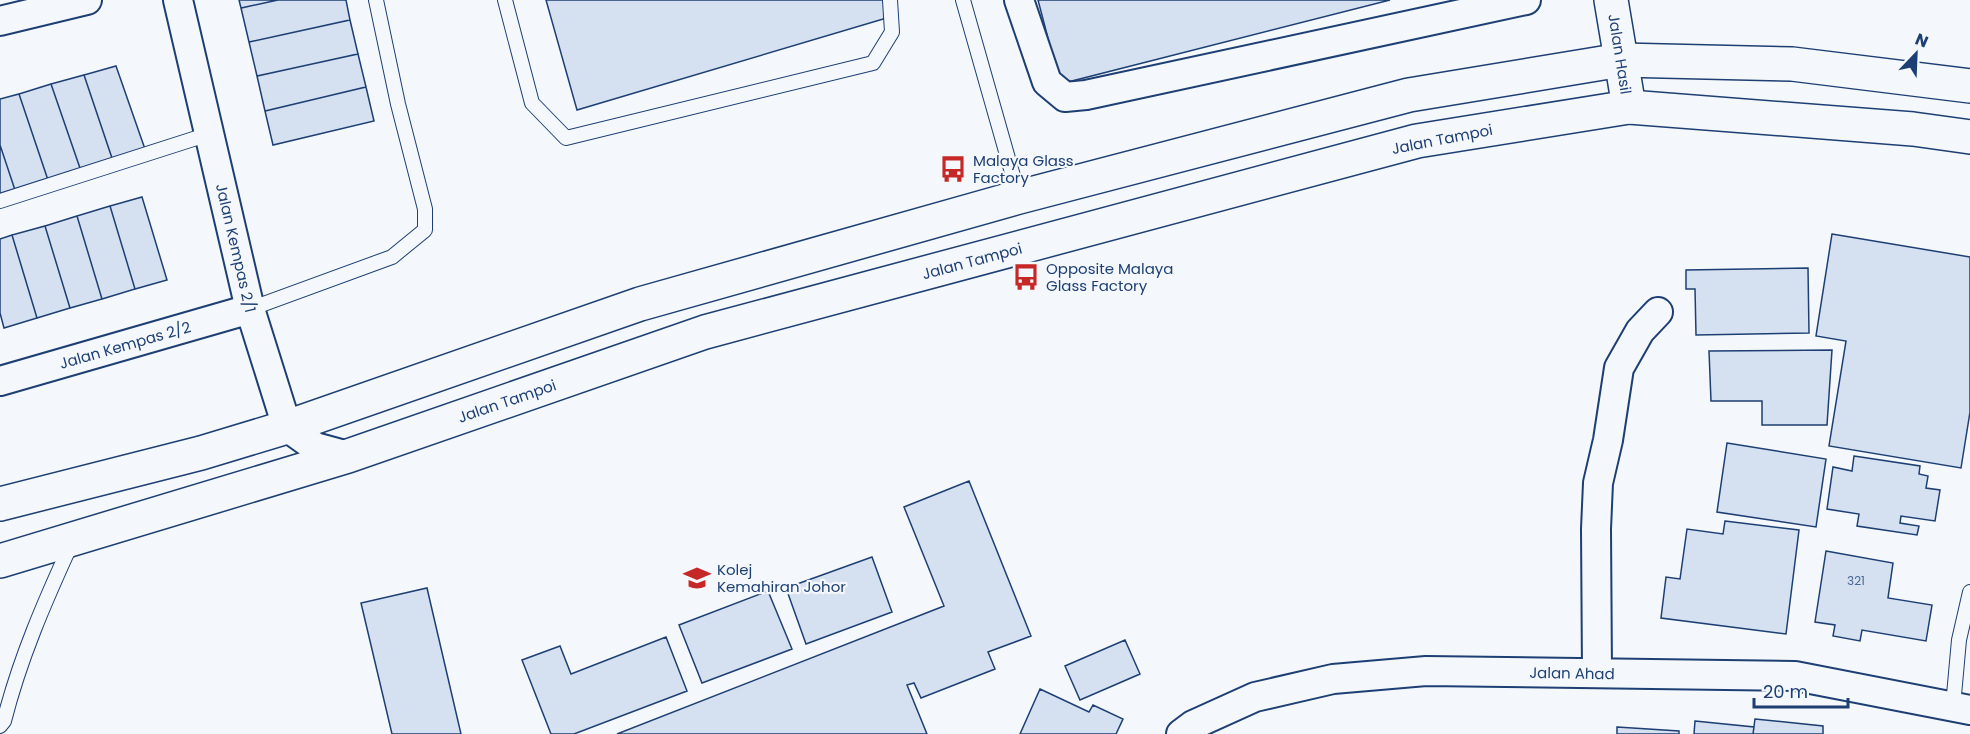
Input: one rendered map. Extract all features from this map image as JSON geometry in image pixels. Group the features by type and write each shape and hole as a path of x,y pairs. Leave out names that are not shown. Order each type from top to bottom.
{"main road":[{"name":"Jalan Hasil","path":"1611,0 1629,107"},
{"path":"0,504 201,453 286,428 640,304 1019,197 1409,95 1621,60 1792,64 1969,82"},
{"name":"Jalan Tampoi","path":"0,561 348,456 728,326 1418,141 1629,107 1913,129 1970,136"}],"street":[{"path":"0,21 87,0"},
{"name":"Jalan Kempas 2/1","path":"178,0 250,309 286,428"},
{"path":"1019,0 1047,82 1065,97 1086,96 1526,0"},
{"name":"Jalan Kempas 2/2","path":"0,381 250,309"},
{"path":"1597,673 1598,483 1608,440 1618,368 1640,330 1658,312"},
{"path":"286,428 315,447 348,456"},
{"name":"Jalan Ahad","path":"1181,734 1193,725 1255,697 1333,679 1426,671 1795,676 1961,708"}],"lane":[{"path":"250,309 392,257 425,230 425,209 398,104 376,0"},
{"path":"505,0 532,103 566,138 873,63 892,32 890,0"},
{"path":"963,0 1019,197"},
{"path":"0,201 209,134"},
{"path":"0,726 4,721 16,674 38,615 73,540"},
{"path":"1961,708 1959,640 1970,592"}],"building":[{"path":"239,0 278,0 241,8"},
{"path":"278,0 346,0 350,20 249,42 241,8"},
{"path":"546,0 884,0 890,17 577,110"},
{"path":"1038,0 1390,0 1060,84"},
{"path":"350,20 358,54 257,76 249,42"},
{"path":"358,54 366,87 265,111 257,76"},
{"path":"116,66 146,152 113,161 84,75"},
{"path":"84,75 113,161 81,171 51,84"},
{"path":"51,84 81,171 48,180 19,94"},
{"path":"366,87 374,121 273,145 265,111"},
{"path":"19,94 48,180 15,190 0,145 0,99"},
{"path":"0,145 15,190 0,194"},
{"path":"142,197 167,280 135,289 110,206"},
{"path":"110,206 135,289 102,299 77,216"},
{"path":"77,216 102,299 70,308 45,226"},
{"path":"45,226 70,308 37,318 12,235"},
{"path":"1832,234 1970,257 1970,412 1961,468 1829,446 1846,341 1816,336"},
{"path":"12,235 37,318 4,328 0,313 0,239"},
{"path":"1808,268 1809,333 1696,335 1695,289 1686,289 1686,270"},
{"path":"1832,350 1827,425 1762,425 1762,401 1711,401 1709,351"},
{"path":"1727,443 1826,459 1816,527 1717,512"},
{"path":"1854,456 1920,466 1919,474 1928,476 1926,488 1940,490 1935,521 1901,516 1900,523 1919,526 1917,535 1857,526 1859,514 1827,509 1833,467 1852,471"},
{"path":"969,481 1031,636 988,652 995,669 921,698 914,683 907,685 927,734 617,734 944,606 904,507"},
{"path":"1725,521 1799,530 1786,634 1661,618 1666,577 1680,579 1687,529 1723,534"},
{"path":"1826,551 1893,563 1888,598 1932,605 1926,641 1862,630 1860,641 1833,636 1835,625 1815,622"},
{"path":"872,557 892,612 806,644 786,588"},
{"path":"427,588 461,734 392,734 361,603"},
{"path":"768,591 792,649 702,683 679,625"},
{"path":"666,637 687,691 574,734 551,734 522,660 560,646 571,674"},
{"path":"1125,640 1140,674 1080,700 1065,666"},
{"path":"1040,689 1089,712 1093,705 1123,719 1116,734 1020,734"},
{"path":"1755,719 1823,726 1823,734 1753,734"},
{"path":"1695,721 1754,727 1753,734 1694,734"},
{"path":"1617,727 1679,731 1679,734 1617,734"}],"place":[{"name":"Malaya Glass Factory","path":"953,169"},
{"name":"Opposite Malaya Glass Factory","path":"1026,277"},
{"name":"Kolej Kemahiran Johor","path":"697,578"}]}
